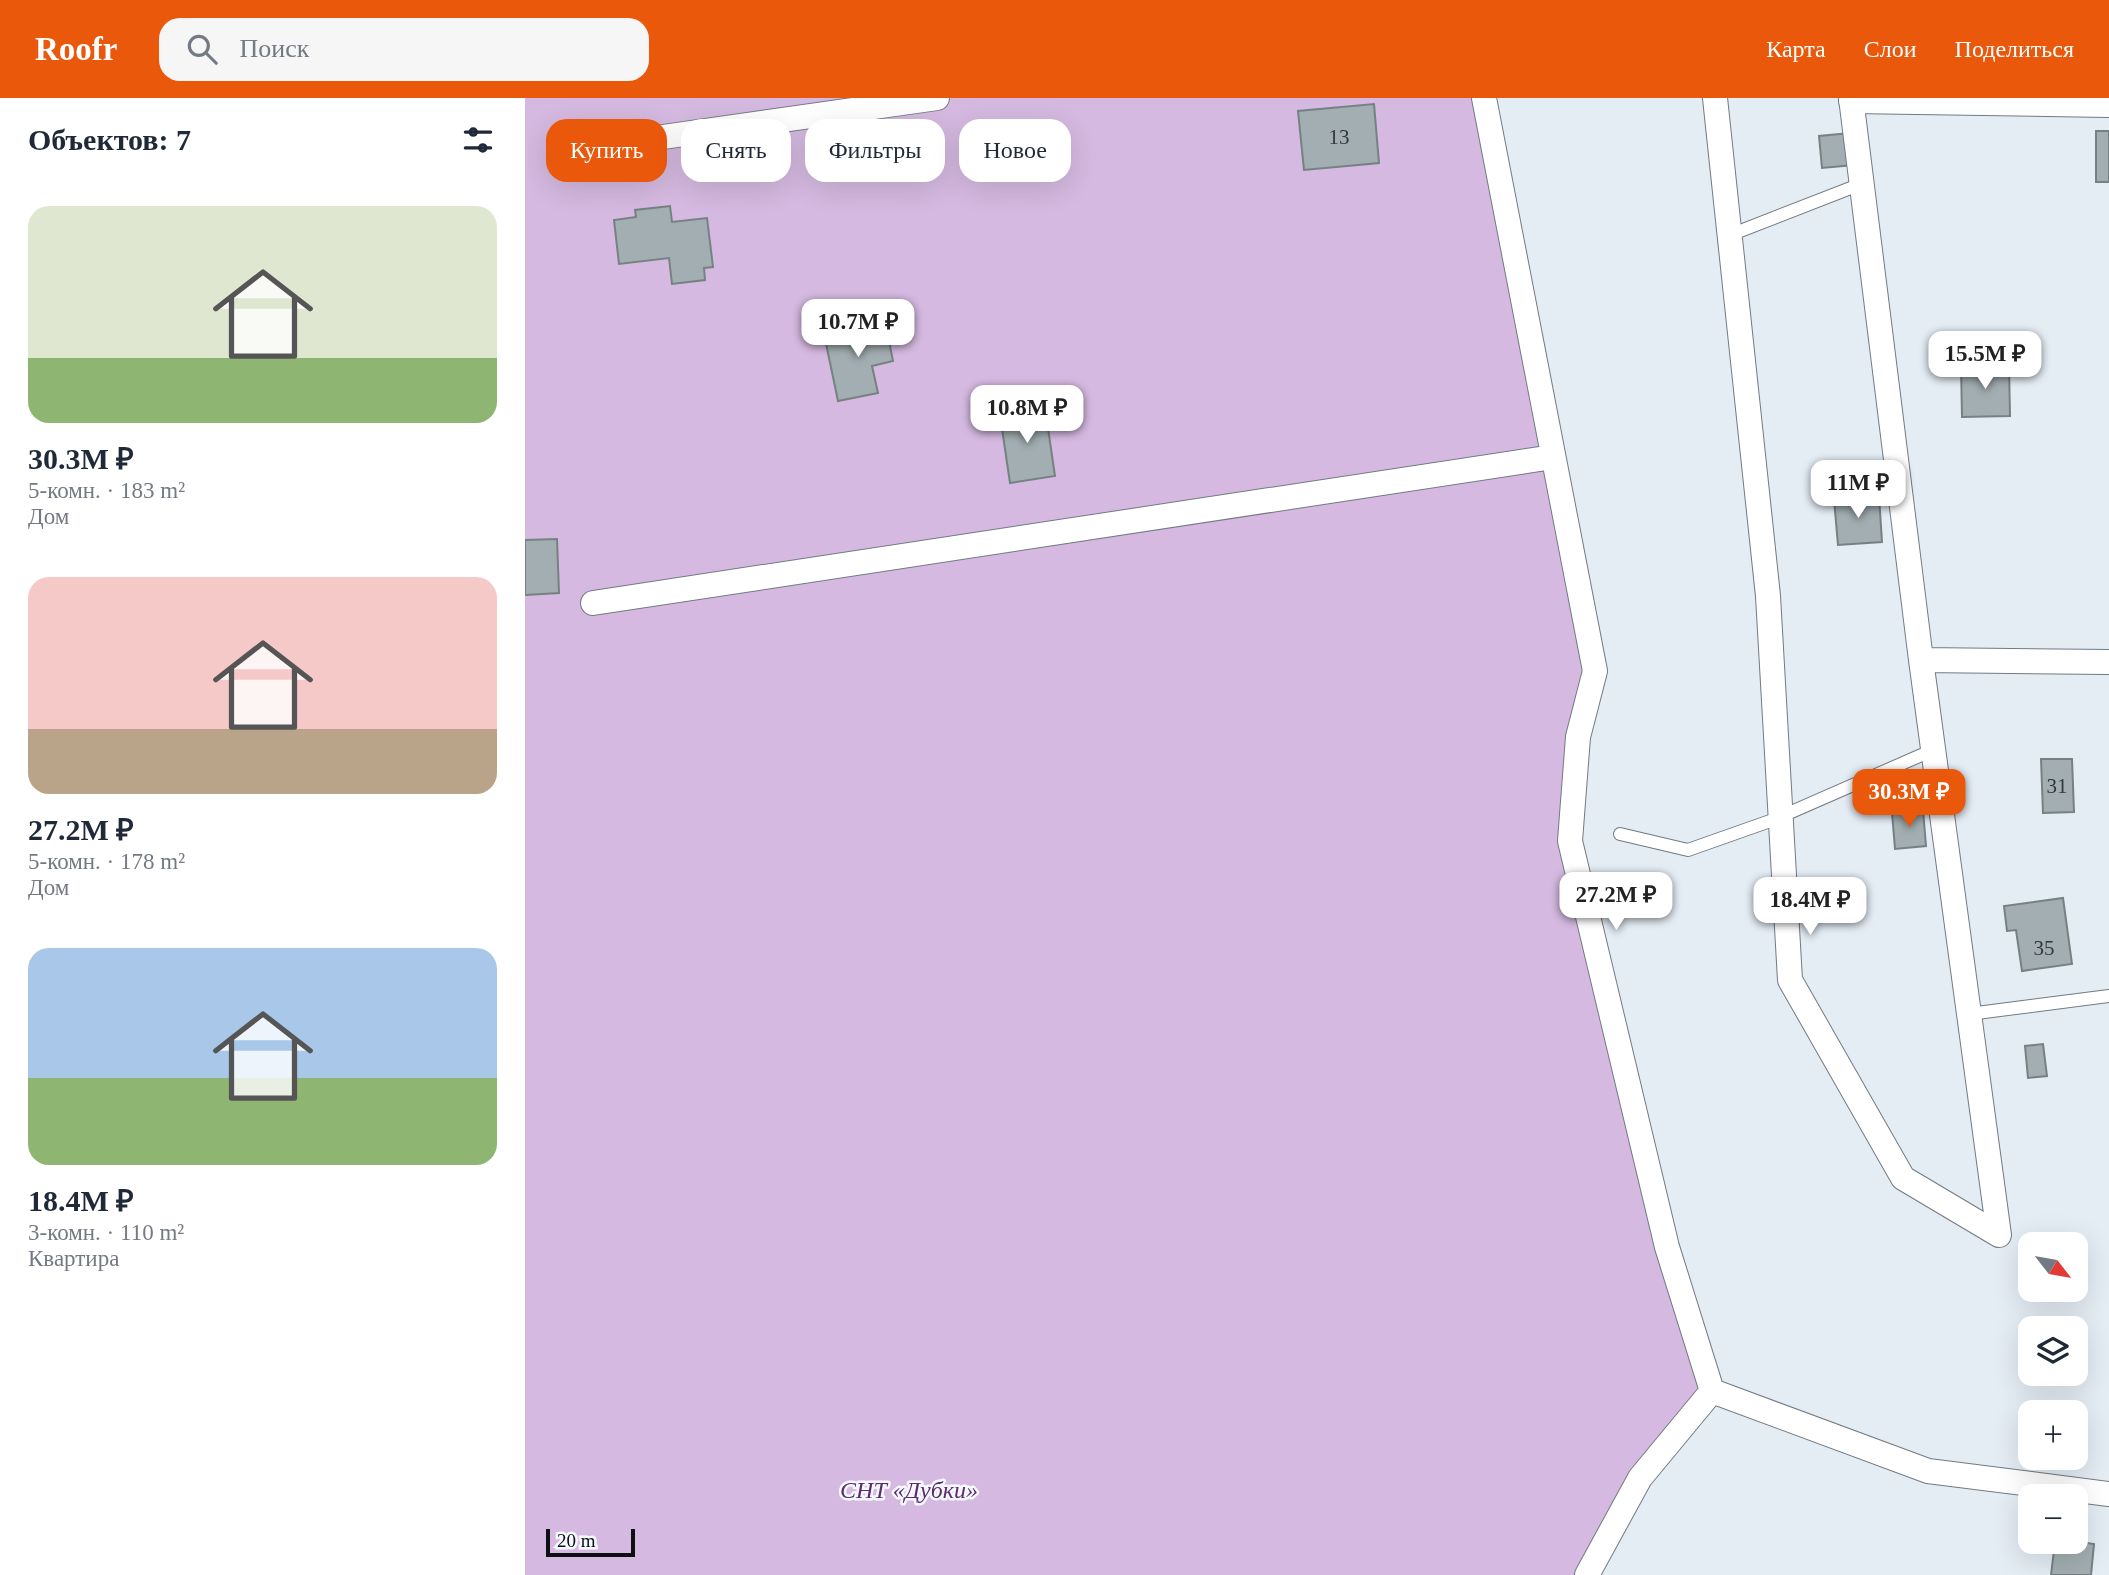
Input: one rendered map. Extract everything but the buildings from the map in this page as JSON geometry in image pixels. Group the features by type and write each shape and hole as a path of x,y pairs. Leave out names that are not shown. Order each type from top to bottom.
{"street":[{"path":"667,136 937,98"},
{"path":"1484,98 1595,671 1578,737 1570,841 1667,1247 1712,1391"},
{"path":"1715,98 1767,596 1790,980 1903,1178 1999,1235 1921,660 1851,100 2109,105"},
{"path":"593,603 1553,457"},
{"path":"1921,660 2109,662"},
{"path":"1712,1391 1928,1471 2109,1494"},
{"path":"1587,1575 1640,1478 1712,1391"}],"lane":[{"path":"1730,235 1861,184"},
{"path":"1621,834 1688,850 1773,821 1933,750"},
{"path":"1969,1014 2109,996"}],"green space":[{"name":"СНТ «Дубки»","path":"525,98 1484,98 1595,671 1571,841 1712,1391 1587,1575 525,1575"}]}
